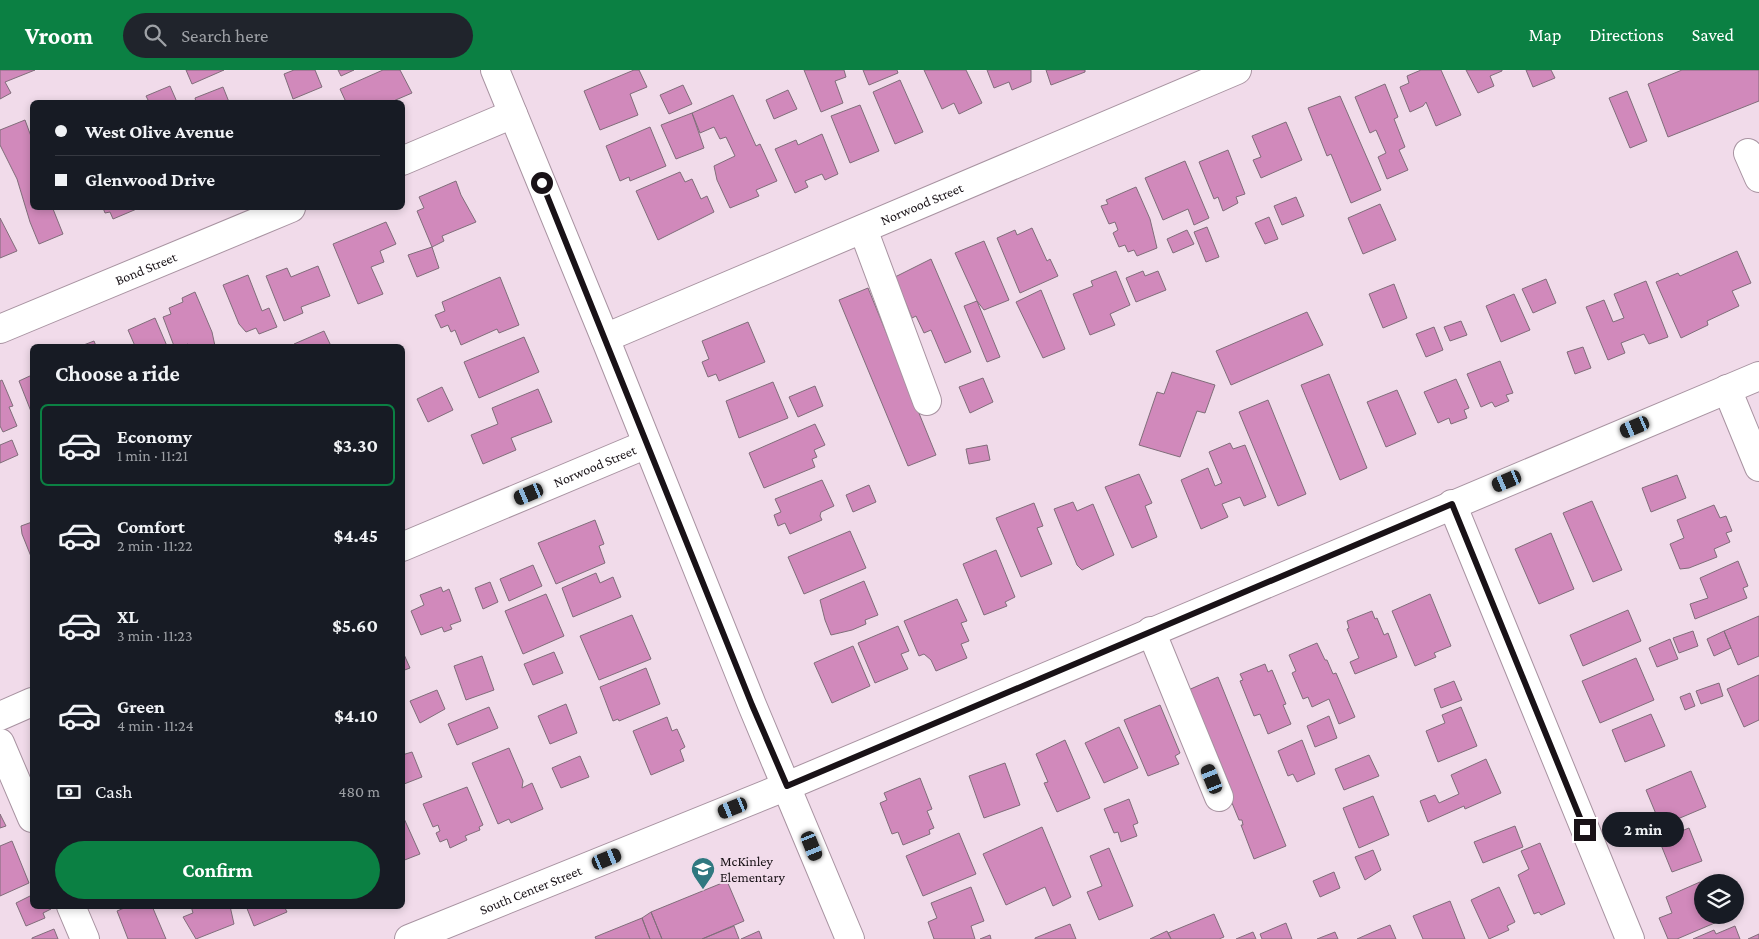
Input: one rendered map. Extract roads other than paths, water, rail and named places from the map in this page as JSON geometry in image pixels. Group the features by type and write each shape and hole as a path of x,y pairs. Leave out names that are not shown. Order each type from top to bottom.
{"street":[{"path":"495,70 752,705 850,939"},
{"name":"Norwood Street","path":"605,338 1237,70"},
{"path":"405,160 513,114"},
{"path":"1748,153 1759,178"},
{"name":"Bond Street","path":"0,329 286,210"},
{"path":"863,229 927,401"},
{"name":"South Center Street","path":"409,939 787,786 1759,376"},
{"path":"1727,389 1759,467"},
{"name":"Norwood Street","path":"405,546 647,444"},
{"path":"1452,504 1630,939"},
{"path":"1151,632 1219,797"},
{"path":"0,716 30,703"},
{"path":"0,743 30,813"},
{"path":"72,909 85,939"}],"place":[{"name":"McKinley Elementary","path":"703,890"}]}
